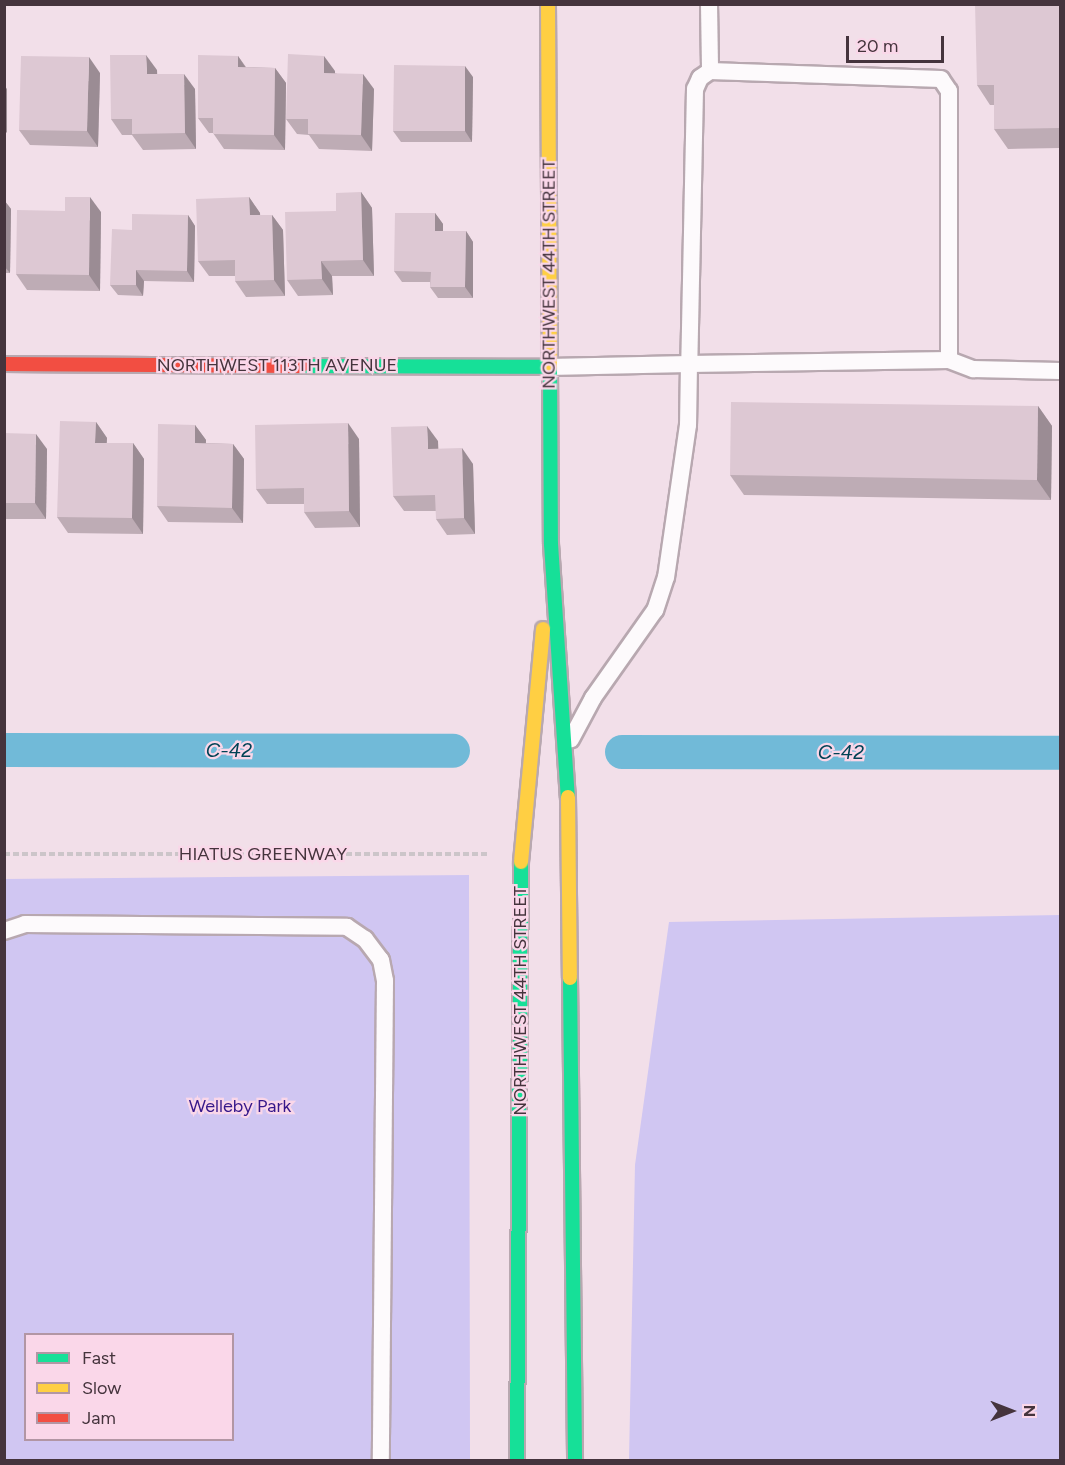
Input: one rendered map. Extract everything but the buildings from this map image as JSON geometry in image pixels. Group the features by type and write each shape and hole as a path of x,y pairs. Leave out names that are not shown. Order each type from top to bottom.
{"street":[{"name":"NORTHWEST 44TH STREET","path":"548,4 551,544 567,745 574,1461"},
{"name":"NORTHWEST 113TH AVENUE","path":"4,364 549,367"},
{"name":"NORTHWEST 44TH STREET","path":"517,1461 520,854 551,544"}],"lane":[{"path":"709,4 710,71"},
{"path":"567,745 593,698 655,610 666,577 688,425 695,89 700,78 710,71 929,76 941,79 949,91 949,360"},
{"path":"549,367 949,360 973,369 1060,371"},
{"path":"4,931 25,924 347,927 365,939 381,960 384,1016 381,1461"}],"path":[{"name":"HIATUS GREENWAY","path":"4,854 520,854"}],"green space":[{"name":"Welleby Park","path":"469,875 470,1460 5,1460 4,879"},
{"path":"1060,915 1060,1460 629,1460 635,1165 669,922"}],"waterway":[{"name":"C-42","path":"4,750 453,751"},
{"name":"C-42","path":"622,752 1060,753"}],"traffic: fast":[{"path":"301,366 549,367"},
{"path":"550,367 551,544 568,797"},
{"path":"517,1460 521,862"},
{"path":"570,978 575,1460"}],"traffic: slow":[{"path":"548,4 550,367"},
{"path":"521,862 543,629"},
{"path":"568,797 570,978"}],"traffic: jam":[{"path":"4,364 301,366"}]}
